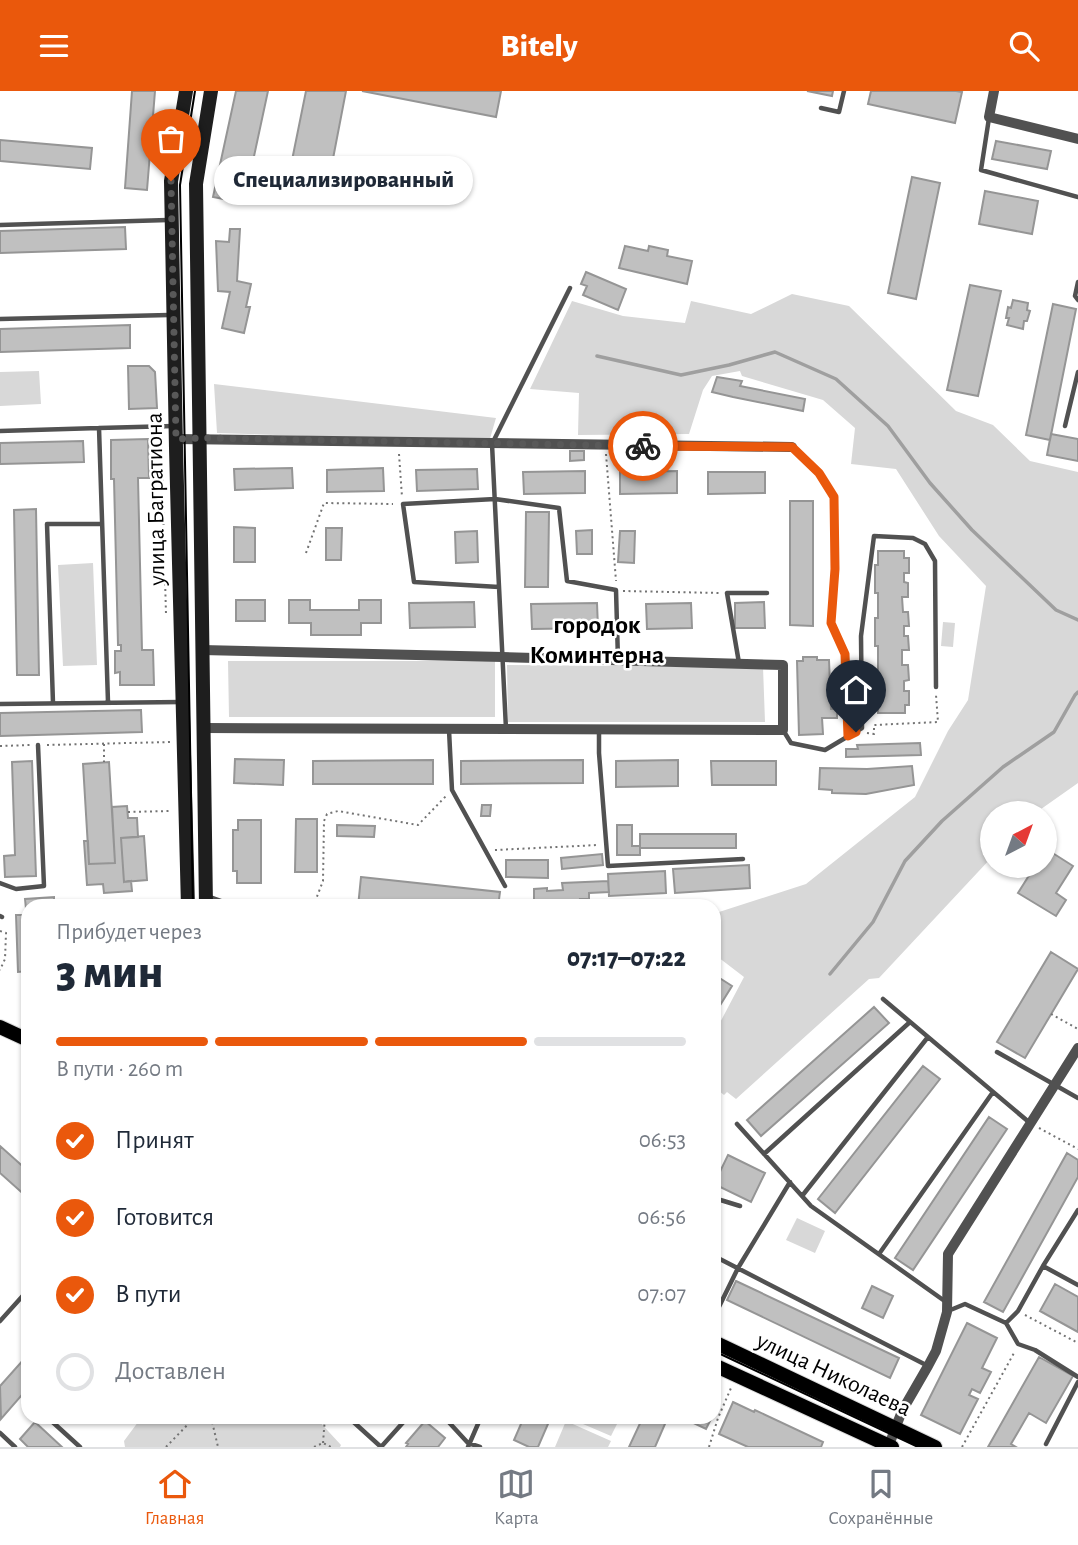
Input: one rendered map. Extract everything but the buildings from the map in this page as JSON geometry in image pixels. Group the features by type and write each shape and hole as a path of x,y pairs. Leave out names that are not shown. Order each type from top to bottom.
{"main road":[{"name":"улица Багратиона","path":"186,91 171,181 188,899"},
{"name":"улица Багратиона","path":"206,899 197,184 211,91"},
{"path":"0,1027 21,1037"},
{"name":"улица Николаева","path":"721,1345 935,1447"},
{"name":"улица Николаева","path":"721,1369 890,1446"}],"street":[{"path":"994,91 989,117 1078,139"},
{"path":"176,433 201,438 792,447"},
{"path":"202,650 783,665 783,730 204,728"},
{"path":"890,1446 902,1411 936,1350 947,1307 948,1254 1078,1048"}],"lane":[{"path":"821,109 839,111 844,91"},
{"path":"989,117 981,170 1078,197"},
{"path":"0,225 172,220"},
{"path":"1078,282 1075,296 1078,300"},
{"path":"506,730 492,444 570,288"},
{"path":"0,319 174,314"},
{"path":"1065,426 1078,372"},
{"path":"99,428 108,702"},
{"path":"0,431 99,428 176,433"},
{"path":"792,447 819,473 834,497 835,569 831,623 845,654 848,736"},
{"path":"499,587 414,582 403,504 495,499 559,508 567,581 616,590 618,660"},
{"path":"53,703 47,524 102,524"},
{"path":"783,730 791,744 825,750 862,728 861,636 874,536 913,538 925,544 935,561 936,687"},
{"path":"739,664 727,593 767,593"},
{"path":"0,704 183,702"},
{"path":"449,729 452,790 505,886"},
{"path":"599,730 608,866 743,859"},
{"path":"0,883 16,889 44,886 38,745"},
{"path":"883,999 1031,1123"},
{"path":"764,1154 910,1022"},
{"path":"802,1196 928,1037"},
{"path":"997,1052 1078,1098"},
{"path":"879,1254 993,1092"},
{"path":"737,1124 811,1206 947,1307 965,1304 1006,1323 1018,1344 1035,1350 1078,1380 1046,1444"},
{"path":"721,1303 738,1268 790,1182"},
{"path":"721,1200 740,1206"},
{"path":"1006,1323 1018,1311 1078,1210"},
{"path":"721,1260 928,1366"},
{"path":"1043,1266 1078,1285"},
{"path":"0,1321 21,1298"},
{"path":"55,1424 80,1447"},
{"path":"356,1424 381,1447 402,1424"},
{"path":"450,1424 468,1445 480,1447"},
{"path":"468,1445 478,1424"},
{"path":"0,1433 15,1447"}],"path":[{"path":"306,553 324,503 403,504 398,442"},
{"path":"605,446 616,590 727,593"},
{"path":"883,726 938,723 936,687"},
{"path":"0,746 170,742"},
{"path":"104,743 104,762"},
{"path":"316,899 323,881 324,821 327,814 338,811 418,825 452,790"},
{"path":"128,812 172,811"},
{"path":"485,850 606,845"},
{"path":"0,931 6,933 5,959 0,970"},
{"path":"1051,1014 1078,1029"},
{"path":"1031,1123 1078,1149"},
{"path":"1018,1311 1078,1343"},
{"path":"962,1447 1018,1344"},
{"path":"721,1411 731,1388"},
{"path":"166,1447 188,1424"},
{"path":"213,1424 218,1447"},
{"path":"323,1443 325,1424"},
{"path":"709,1447 716,1424"},
{"path":"314,1447 323,1443"},
{"path":"323,1443 331,1447"}],"shaded area":[{"path":"792,294 849,306 956,411 993,425 1030,461 1078,472 1078,783 1052,801 980,801 980,870 879,978 869,979 736,1099 727,1092 724,1095 721,1093 721,1021 744,977 721,959 721,911 806,884 915,797 948,731 968,700 986,586 939,536 896,469 851,464 855,428 823,400 742,376 740,371 712,376 703,390 689,434 578,435 579,393 530,389 572,301 623,316 685,323 691,301 751,314"},
{"path":"39,371 41,404 0,406 0,372"},
{"path":"214,384 496,418 489,442 217,433"},
{"path":"93,563 97,665 63,666 58,565"},
{"path":"943,622 955,623 953,647 941,646"},
{"path":"228,661 495,661 495,717 229,717"},
{"path":"507,665 763,667 765,722 508,722"},
{"path":"797,1218 825,1231 815,1253 786,1240"},
{"path":"137,1424 322,1424 341,1445 125,1447 124,1441"},
{"path":"565,1424 573,1424 611,1441 608,1447 555,1447"},
{"path":"583,1424 617,1424 611,1436"}],"waterway":[{"path":"597,356 681,375 775,352 836,379 888,426 930,483 972,530 1056,610 1078,620"},
{"path":"830,974 873,922 905,861 942,821 1003,767 1054,732 1078,692"}],"tram line":[{"path":"193,899 180,185 195,91"},
{"path":"721,1354 918,1447"}],"way so far":[{"path":"171,181 176,439 643,446"}],"place":[{"name":"Специализированный","path":"171,181"}],"district":[{"name":"городок Коминтерна","path":"597,638"}],"route":[{"path":"643,446 792,447 819,473 834,497 835,569 831,623 845,654 848,736 856,732"}]}
